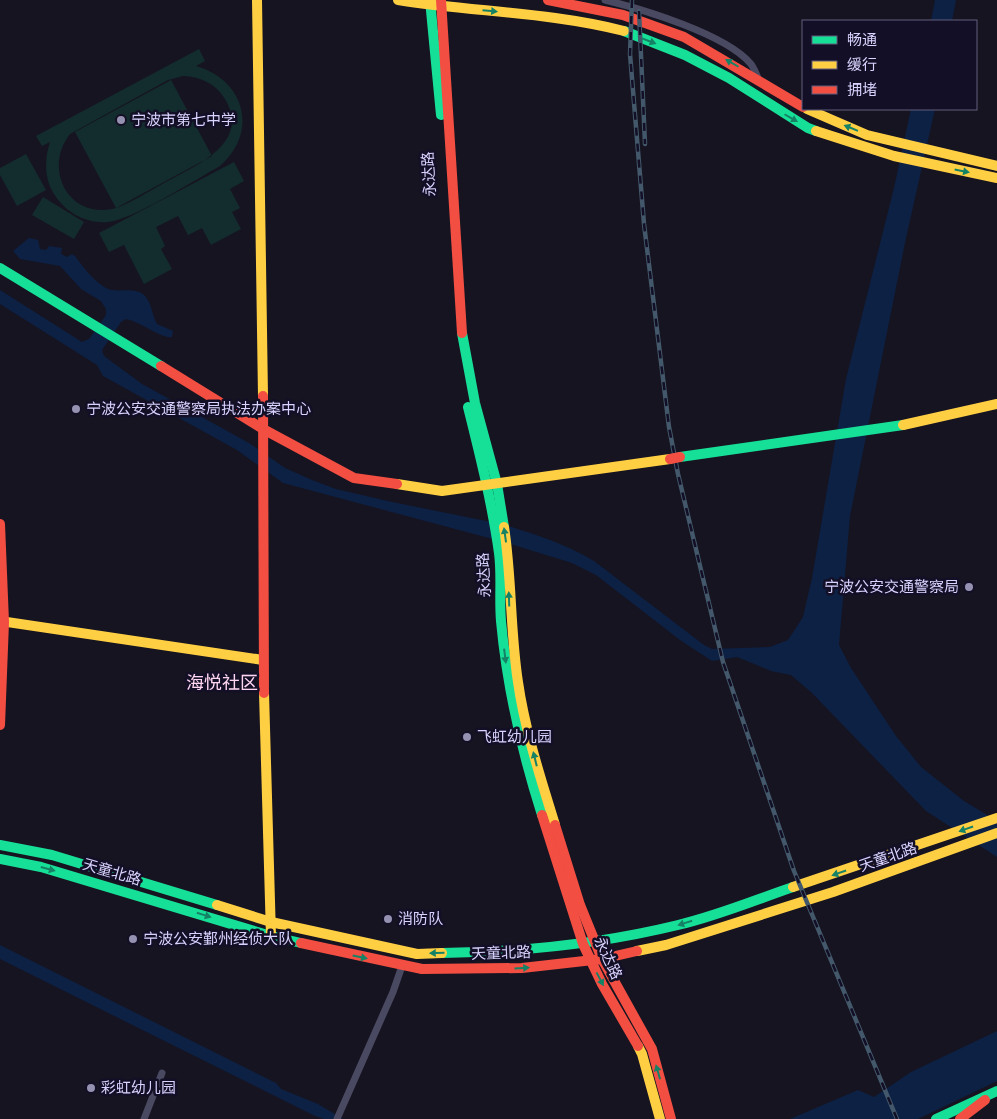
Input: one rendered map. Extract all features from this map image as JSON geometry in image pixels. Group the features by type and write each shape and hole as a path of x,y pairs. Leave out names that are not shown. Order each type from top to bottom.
{"main road":[{"path":"257,0 263,434 263,660 271,936"},
{"path":"398,0 441,3 574,19 624,31 685,55 730,78 808,128 894,156 997,178"},
{"path":"548,0 623,15 684,37 802,106"},
{"name":"永达路","path":"431,3 455,328 468,406 492,484"},
{"name":"永达路","path":"441,3 462,334 498,517 520,693 546,799 580,906 602,959 652,1049 671,1119"},
{"path":"809,110 866,135 997,166"},
{"path":"0,268 263,434 354,478 442,492 874,430 997,404"},
{"path":"0,524 2,621 0,725"},
{"name":"永达路","path":"503,555 501,620 509,686 518,732 529,773 590,960 642,1054 660,1119"},
{"path":"2,621 263,660"},
{"name":"天童北路","path":"0,844 52,855 271,922 417,954 512,952 584,944 680,925 997,818"},
{"name":"天童北路","path":"0,860 50,869 271,936 402,966 422,969 522,968 602,959 675,942 833,892 997,833"},
{"path":"936,1119 996,1091"},
{"path":"960,1119 996,1091"}],"street":[{"path":"605,0 711,37 739,54 751,64 759,80"},
{"path":"338,1119 393,992 402,966"},
{"path":"144,1119 162,1073"}],"green space":[{"path":"199,49 205,61 196,66 213,73 226,83 235,95 241,108 240,138 232,153 220,166 147,207 119,220 108,222 85,219 61,203 52,191 47,177 46,163 50,142 42,146 36,136","holes":["183,76 202,79 217,89 225,99 231,115 231,129 225,141 216,152 190,169 129,203 116,208 100,210 85,207 74,200 65,189 60,177 59,163 62,148 70,134 168,80"]},
{"path":"171,80 211,155 116,208 75,132"},
{"path":"26,154 46,190 17,206 0,175 0,168"},
{"path":"234,162 244,181 230,189 240,208 232,212 241,229 211,245 202,228 188,235 178,216 156,227 165,246 161,249 172,269 144,284 124,245 109,252 99,233"},
{"path":"43,197 84,222 74,239 32,215"}],"water":[{"path":"935,0 956,0 952,20 931,20"},
{"path":"911,110 935,110 906,238 850,516 839,645 851,668 896,736 921,767 964,801 997,821 997,857 926,811 812,693 791,675 771,671 737,657 712,661 680,640 596,575 572,563 504,542 283,483 237,450 103,376 97,365 0,304 0,290 82,342 89,339 106,315 106,309 101,301 81,289 60,266 20,259 13,251 29,238 38,240 40,249 46,250 49,246 62,248 61,254 67,257 72,254 75,256 98,283 108,289 132,290 141,293 149,302 157,324 173,331 172,337 168,337 126,319 121,322 102,350 104,356 142,384 249,443 285,468 336,489 506,525 551,540 594,561 704,645 712,649 770,647 788,640 803,617 812,578 846,379 894,188"},
{"path":"0,945 276,1083 281,1089 318,1104 343,1119 324,1119 315,1116 0,959"},
{"path":"997,1031 997,1081 918,1119 790,1119 858,1090 874,1097 911,1072"}],"railway":[{"path":"632,0 630,54 644,224 669,427 678,474 723,662 794,871 897,1119"},
{"path":"639,11 645,144"}],"traffic: fast":[{"path":"430,0 441,115"},
{"path":"624,31 685,55 729,78 808,128 816,131"},
{"path":"0,268 161,366"},
{"path":"462,333 475,403 497,484 504,527"},
{"path":"468,407 489,497 499,553 501,621 511,695 528,767 542,815"},
{"path":"680,457 903,425"},
{"path":"0,845 52,855 217,905"},
{"path":"0,859 41,867 271,936 301,943"},
{"path":"442,953 502,951 561,946 649,932 722,912 793,887"},
{"path":"936,1119 997,1091"}],"traffic: slow":[{"path":"257,0 263,396"},
{"path":"398,0 540,16 624,31"},
{"path":"809,110 867,135 997,166"},
{"path":"816,131 894,156 997,178"},
{"path":"903,425 997,404"},
{"path":"397,484 442,491 670,459"},
{"path":"504,527 515,663 521,700 534,755 555,825"},
{"path":"0,621 263,660"},
{"path":"264,693 271,936"},
{"path":"793,887 997,818"},
{"path":"637,951 666,945 833,892 997,833"},
{"path":"217,905 271,922 417,954 442,953"},
{"path":"638,1046 642,1054 660,1119"}],"traffic: jam":[{"path":"441,0 462,333"},
{"path":"548,0 623,15 684,37 802,106"},
{"path":"161,366 263,429 354,478 397,484"},
{"path":"263,396 264,693"},
{"path":"670,459 680,457"},
{"path":"0,524 4,622 0,725"},
{"path":"542,815 583,944 602,984 638,1046"},
{"path":"555,825 580,905 602,959 652,1049 671,1119"},
{"path":"301,943 422,969 522,968 602,959 637,951"},
{"path":"960,1119 985,1100"}],"place":[{"name":"宁波市第七中学","path":"121,120"},
{"name":"宁波公安交通警察局执法办案中心","path":"76,409"},
{"name":"宁波公安交通警察局","path":"969,587"},
{"name":"飞虹幼儿园","path":"467,737"},
{"name":"消防队","path":"388,919"},
{"name":"宁波公安鄞州经侦大队","path":"133,939"},
{"name":"彩虹幼儿园","path":"91,1088"}],"district":[{"name":"海悦社区","path":"222,683"}]}
